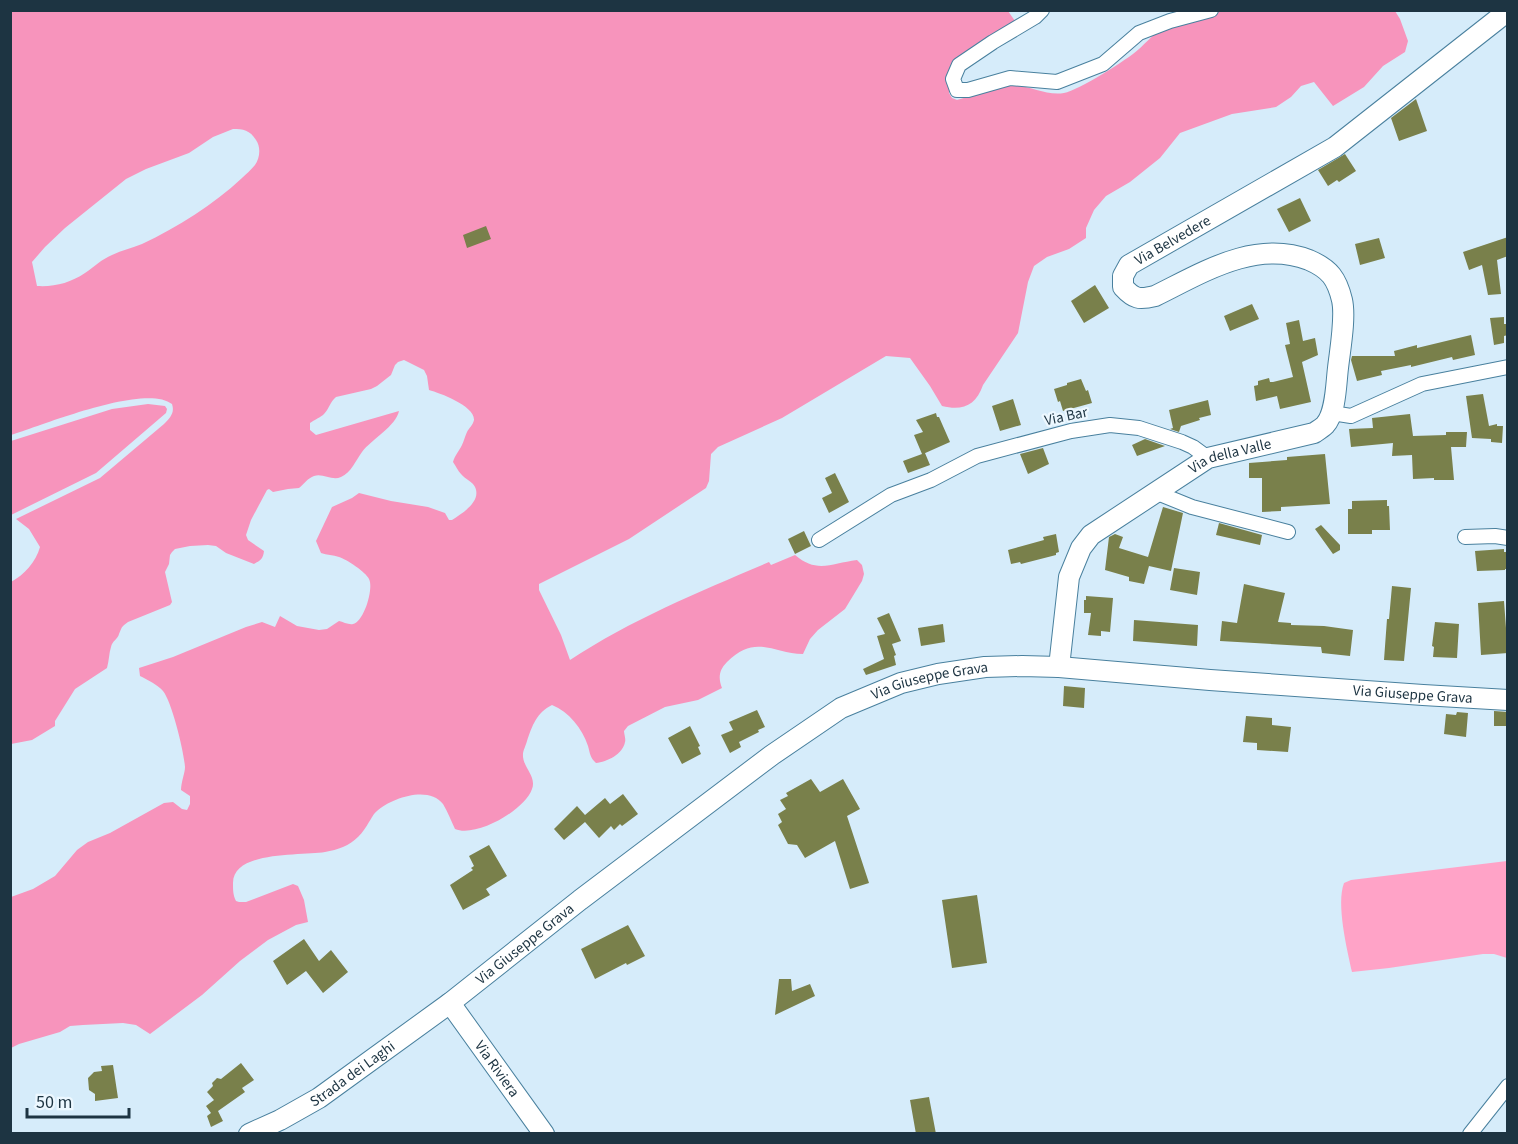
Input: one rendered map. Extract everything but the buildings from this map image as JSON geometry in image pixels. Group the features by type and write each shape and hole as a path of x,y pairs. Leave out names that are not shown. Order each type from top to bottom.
{"street":[{"path":"1042,10 1035,17 959,65 953,79 957,90 968,90 1010,78 1057,82 1103,64 1139,33 1170,21 1211,10"},
{"name":"Via Belvedere","path":"1332,413 1343,302 1334,277 1321,265 1284,253 1247,256 1224,262 1155,296 1144,299 1133,297 1123,287 1123,276 1129,265 1335,147 1508,11"},
{"path":"1332,413 1352,416 1422,384 1508,367"},
{"name":"Via della Valle","path":"1059,667 1069,577 1081,548 1091,535 1208,459 1314,433 1326,425 1332,413"},
{"name":"Via Bar","path":"819,540 891,495 931,480 977,456 1071,431 1110,425 1139,428 1182,442 1193,447 1208,459"},
{"path":"1155,492 1192,507 1288,532"},
{"path":"1465,537 1508,537"},
{"name":"Via Giuseppe Grava","path":"450,1003 580,900 772,755 841,708 902,683 938,674 985,667 1059,667 1423,696 1508,700"},
{"name":"Strada dei Laghi","path":"249,1134 319,1098 450,1003"},
{"name":"Via Riviera","path":"450,1003 544,1134"},
{"path":"1470,1134 1508,1086"}],"shaded area":[{"path":"11,11 1008,11 1015,21 965,53 949,80 949,93 957,100 1007,85 1058,94 1071,91 1124,60 1160,31 1222,11 1395,11 1408,41 1405,52 1383,66 1364,87 1333,106 1314,82 1301,86 1291,97 1276,107 1232,114 1180,133 1160,158 1130,182 1106,196 1094,210 1086,228 1086,238 1034,266 1028,282 1018,333 972,402 956,408 942,406 910,358 886,356 782,418 718,447 711,454 709,481 706,488 629,539 539,584 539,590 561,635 570,660 642,619 769,562 771,565 795,555 803,561 818,566 857,560 862,565 864,574 845,609 818,630 810,639 803,654 765,647 756,647 737,653 721,671 722,688 698,700 665,707 628,726 624,731 624,746 618,754 605,761 596,763 591,757 582,733 574,721 552,705 547,708 533,725 523,753 523,759 533,780 528,797 510,813 487,826 475,830 455,829 443,804 437,798 420,794 400,798 383,806 358,837 343,847 325,852 271,857 244,865 236,872 233,883 236,901 246,902 293,884 298,886 304,900 308,922 296,925 268,940 202,995 150,1034 136,1025 123,1023 70,1026 60,1032 11,1048 11,897 33,889 55,876 77,850 88,842 110,833 164,803 173,802 187,810 190,796 181,790 185,767 174,716 163,691 140,676 139,668 262,622 275,627 280,616 297,626 319,630 327,629 339,621 348,624 357,622 367,604 370,590 369,579 360,569 346,560 321,553 316,541 332,507 359,493 428,507 445,513 449,520 452,520 469,507 476,498 474,485 461,474 453,462 474,420 473,415 456,401 429,390 424,370 404,360 398,362 391,375 377,386 336,397 324,414 310,423 310,430 316,435 399,411 389,427 366,447 345,475 334,478 317,475 299,488 273,492 267,490 251,520 246,535 248,540 264,551 262,558 254,564 226,553 216,546 190,546 175,549 170,555 165,572 172,602 170,605 123,626 112,645 107,668 75,689 55,721 55,726 32,740 11,744 11,582 29,568 40,547 29,529 16,519 100,478 164,424 171,415 173,407 172,404 159,399 118,402 69,415 11,435","holes":["233,129 246,131 254,137 259,146 259,156 252,169 231,188 195,215 142,244 108,257 74,279 56,285 37,286 32,262 65,228 126,179 189,153 213,137"]},
{"path":"148,404 165,406 166,413 96,473 11,515 11,441 112,409"},
{"path":"1507,861 1507,958 1494,954 1483,954 1352,972 1341,903 1344,883 1351,880"}]}
